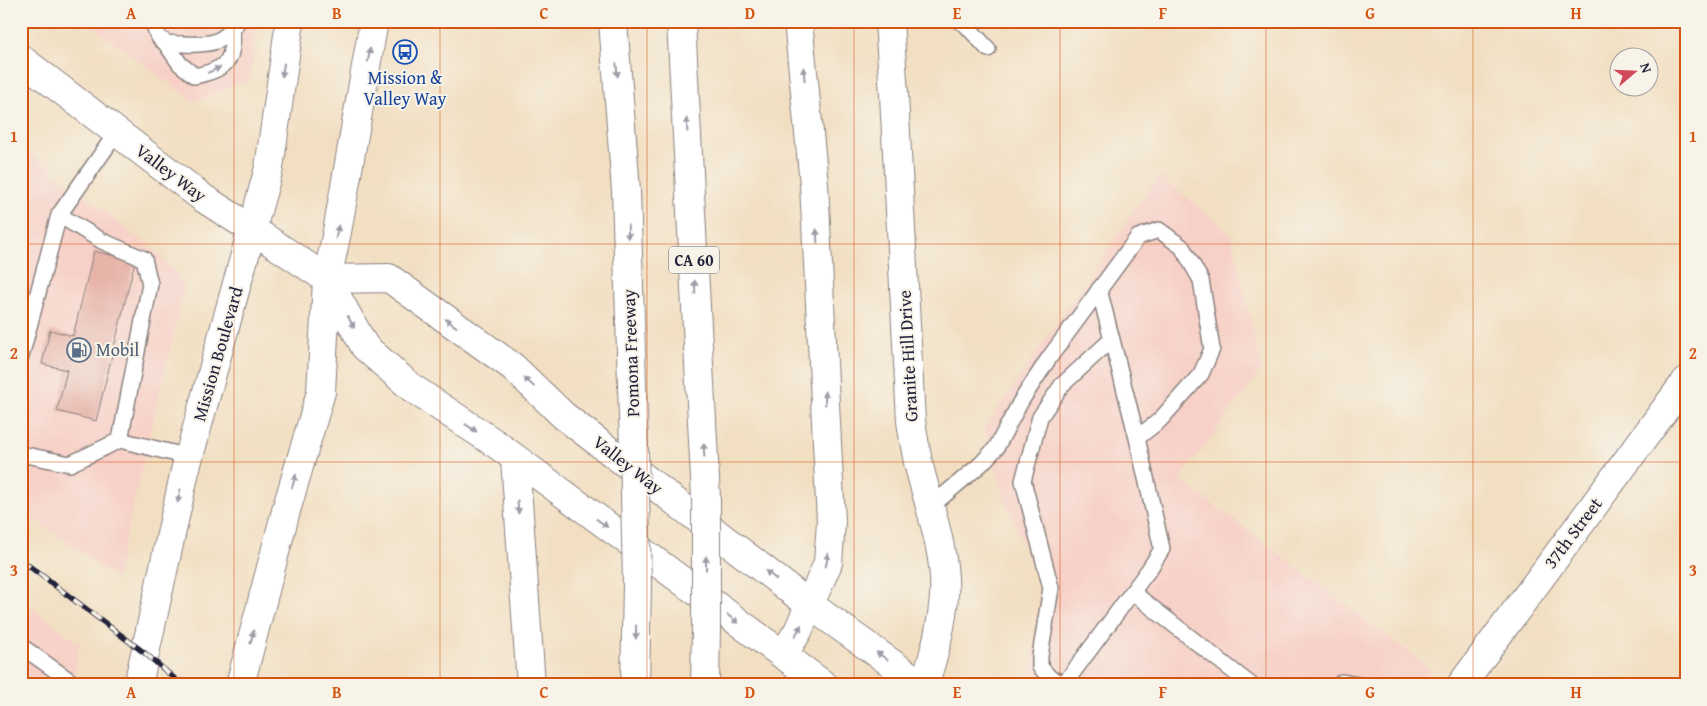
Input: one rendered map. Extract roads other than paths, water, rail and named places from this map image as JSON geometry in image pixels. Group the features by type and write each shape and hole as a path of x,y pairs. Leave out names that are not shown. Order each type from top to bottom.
{"main road":[{"name":"Mission Boulevard","path":"138,685 188,457 269,168 290,21"},
{"path":"240,685 287,507 321,392 327,279 374,21"},
{"name":"Pomona Freeway","path":"613,21 626,191 637,583 635,685"},
{"name":"CA 60","path":"681,21 706,498 704,685"},
{"path":"783,655 798,631 828,563 831,522 814,184 798,21"},
{"name":"Granite Hill Drive","path":"889,21 911,421 918,461 943,567 944,595 935,652 923,685"},
{"name":"Valley Way","path":"21,59 203,198 327,279 365,347 412,388 515,459 824,685"},
{"name":"Valley Way","path":"327,279 389,278 513,367 564,416 810,605 923,685"},
{"name":"37th Street","path":"1461,685 1686,381"},
{"path":"515,459 531,685"}],"lane":[{"path":"153,21 156,32 180,64 195,76 212,73 225,65 233,48 235,27"},
{"path":"964,22 988,49"},
{"path":"164,42 198,45 218,41 235,27"},
{"path":"21,356 59,216 117,132"},
{"path":"59,216 102,241 144,259 150,284 120,440"},
{"path":"930,507 981,464 996,448 1021,401 1049,358 1099,289 1138,237 1159,230 1182,247 1201,280 1212,349 1201,374 1160,420 1136,438"},
{"path":"1099,289 1112,339 1162,548 1066,684 1051,679 1040,667 1040,656 1051,588 1023,481 1040,417 1062,385 1112,339"},
{"path":"21,454 70,464 120,440 188,457"},
{"path":"1132,592 1251,685"},
{"path":"21,646 76,685"},
{"path":"1338,685 1342,682 1358,685"}],"railway":[{"path":"21,560 146,654 182,685"}],"place":[{"name":"Mission & Valley Way","path":"405,52"},
{"name":"Mobil","path":"79,350"}]}
